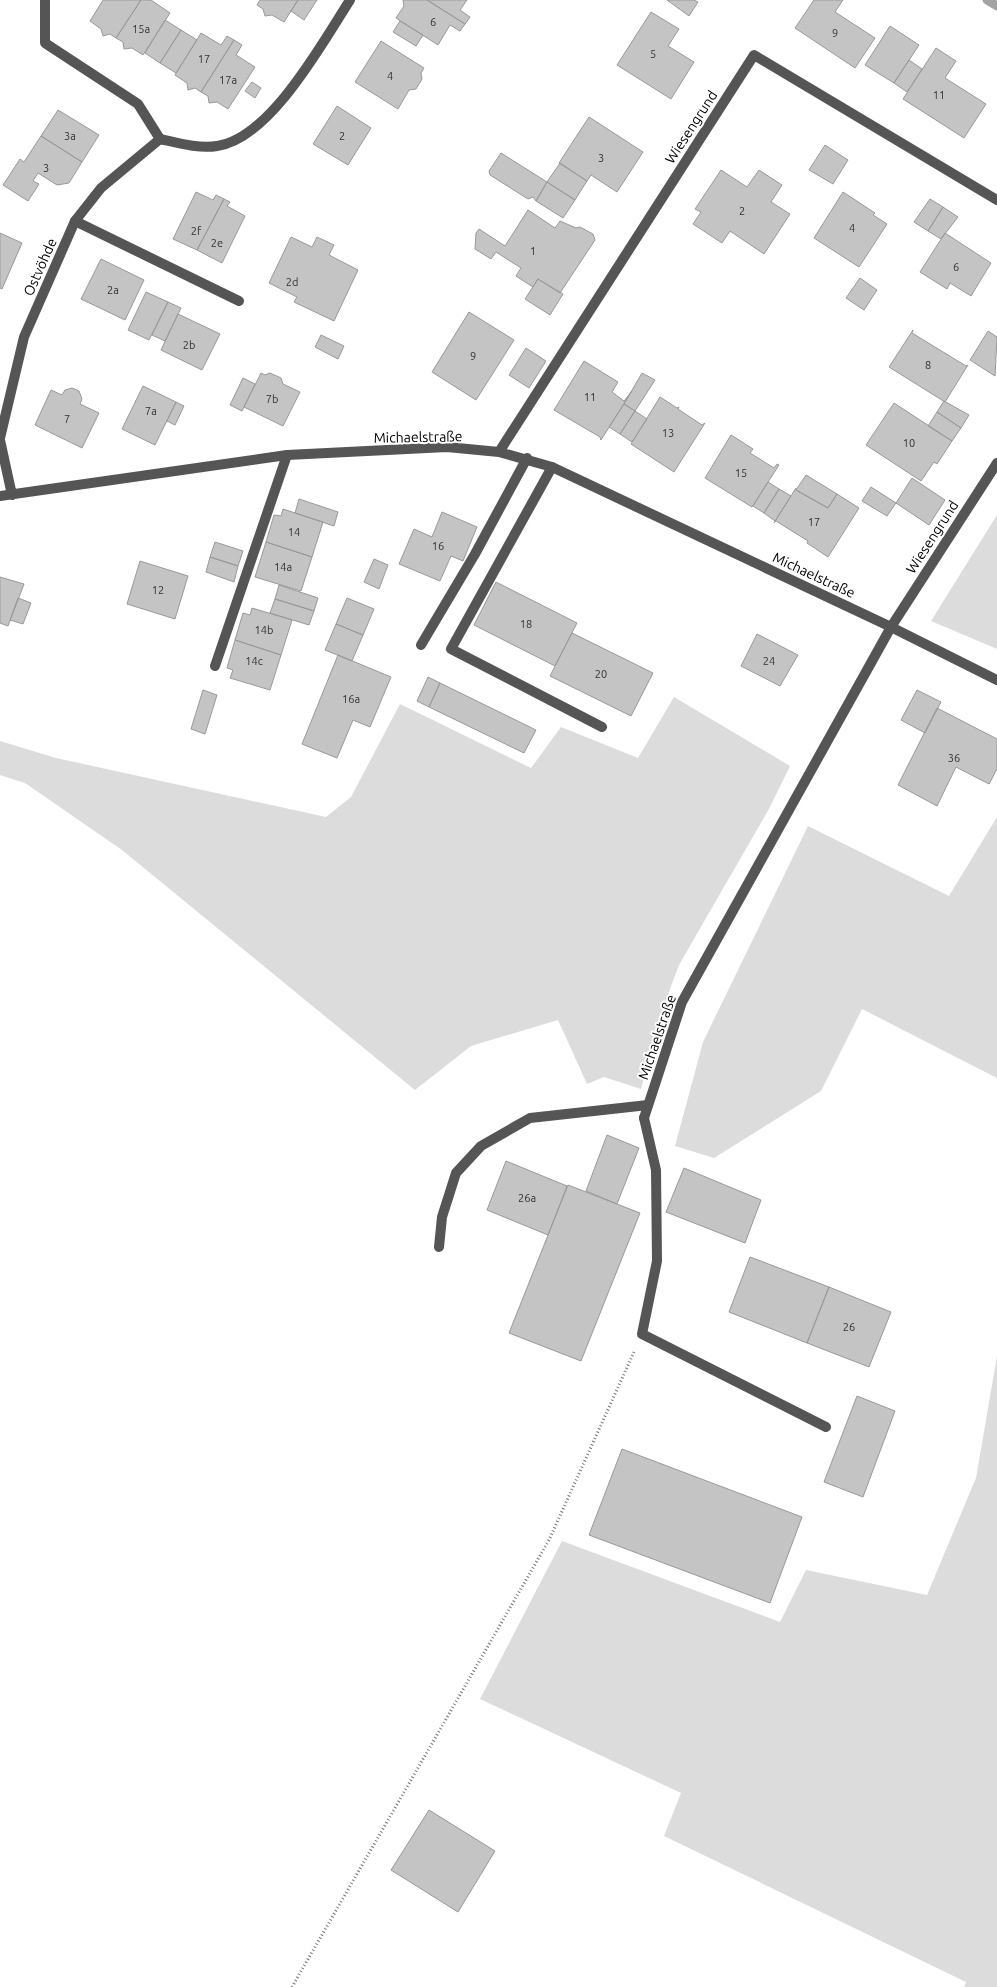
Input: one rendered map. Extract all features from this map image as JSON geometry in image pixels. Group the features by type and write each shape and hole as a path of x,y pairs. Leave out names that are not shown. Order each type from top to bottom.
{"street":[{"path":"46,0 45,43 138,104 160,139 190,145 218,146 251,132 287,97 350,0"},
{"name":"Wiesengrund","path":"500,452 754,55 997,200"},
{"name":"Ostvöhde","path":"12,495 0,439 24,337 75,221 101,188 160,139"},
{"path":"75,221 239,301"},
{"name":"Michaelstraße","path":"0,496 287,455 447,447 500,452 552,467 891,627 997,680"},
{"path":"215,666 287,455"},
{"path":"421,645 475,554 526,458"},
{"name":"Wiesengrund","path":"891,627 997,463"},
{"path":"552,467 451,649 602,727"},
{"name":"Michaelstraße","path":"642,1334 657,1260 656,1170 644,1118 682,1002 891,627"},
{"path":"439,1247 442,1218 456,1173 481,1146 530,1118 648,1105"},
{"path":"642,1334 826,1427"}],"path":[{"path":"292,1987 549,1540 642,1334"}],"shaded area":[{"path":"997,515 997,649 931,621"},
{"path":"674,697 790,766 770,807 679,965 658,1021 641,1089 604,1077 587,1084 558,1020 471,1046 415,1090 122,850 25,783 0,775 0,741 56,758 326,817 351,797 400,704 531,768 561,727 638,758"},
{"path":"997,817 997,1078 862,1009 821,1091 714,1158 675,1146 703,1042 808,826 949,896"},
{"path":"997,1356 997,1987 964,1987 966,1982 664,1836 681,1793 480,1699 562,1541 780,1622 806,1570 927,1595 976,1478"}],"building":[{"path":"103,0 141,0 116,38 110,34 103,36 101,29 90,21"},
{"path":"141,0 151,0 170,13 143,55 132,48 124,49 123,42 116,38"},
{"path":"260,0 298,0 284,22 272,15 265,16 263,9 257,5"},
{"path":"298,0 317,0 304,20 291,11"},
{"path":"403,0 427,0 465,24 460,31 450,25 438,45 396,18 404,6"},
{"path":"427,0 467,0 460,10 470,17 465,24"},
{"path":"667,0 694,0 698,2 689,16"},
{"path":"814,0 843,0 835,12 875,38 855,68 795,28"},
{"path":"651,12 679,29 668,46 694,62 671,99 617,65"},
{"path":"165,20 181,30 160,63 145,53"},
{"path":"400,21 423,35 416,46 393,32"},
{"path":"890,26 919,45 894,83 865,65"},
{"path":"181,30 197,40 176,73 160,63"},
{"path":"201,33 221,45 227,36 234,40 201,92 195,88 188,90 187,83 175,75"},
{"path":"234,40 242,45 236,55 255,67 228,109 217,102 209,103 208,96 201,92"},
{"path":"381,41 424,68 421,73 422,79 416,89 409,90 398,109 355,82"},
{"path":"936,48 956,61 945,78 986,104 964,138 903,99"},
{"path":"909,60 922,69 907,92 894,83"},
{"path":"252,82 261,88 255,98 245,91"},
{"path":"337,106 371,128 348,165 313,144"},
{"path":"58,110 99,135 82,162 41,136"},
{"path":"589,117 643,152 617,192 591,175 587,181 559,163"},
{"path":"41,136 82,162 69,183 57,185 38,173 33,181 39,184 28,201 3,185 20,159 24,162"},
{"path":"825,145 848,160 833,184 809,170"},
{"path":"501,153 547,182 536,201 533,197 528,199 490,175 489,171"},
{"path":"560,163 587,181 575,200 547,182"},
{"path":"721,170 747,187 759,170 782,185 771,202 790,214 764,254 730,231 722,243 693,224 701,212 695,209"},
{"path":"547,182 575,200 563,218 536,201"},
{"path":"196,192 213,200 216,195 224,199 197,250 173,239"},
{"path":"843,192 875,213 873,215 887,224 859,267 814,238"},
{"path":"224,199 230,202 227,206 245,216 222,263 197,250"},
{"path":"930,199 943,207 928,231 914,222"},
{"path":"943,207 958,217 941,239 928,231"},
{"path":"528,210 555,228 560,221 576,228 580,227 593,234 595,240 560,293 538,279 533,287 516,276 521,268 496,252 491,259 475,249 476,233 479,229 505,246"},
{"path":"0,233 22,243 2,289 0,288"},
{"path":"945,233 991,263 971,296 950,283 947,289 920,272"},
{"path":"291,237 312,247 317,237 334,245 329,255 358,270 334,321 294,302 297,297 269,283"},
{"path":"101,259 144,280 125,320 81,299"},
{"path":"860,278 877,290 864,310 846,298"},
{"path":"538,279 563,294 550,315 525,299"},
{"path":"146,292 168,302 149,340 128,330"},
{"path":"168,302 181,308 165,341 152,335"},
{"path":"469,312 514,340 476,400 432,372"},
{"path":"178,314 220,334 202,370 161,350"},
{"path":"913,330 912,333 966,366 968,365 945,402 889,367"},
{"path":"988,331 997,337 995,376 970,360"},
{"path":"321,335 344,346 338,359 315,347"},
{"path":"526,348 546,361 529,388 509,375"},
{"path":"584,361 618,382 612,392 624,401 632,391 601,440 600,437 554,410"},
{"path":"261,373 265,375 270,373 281,378 283,384 300,392 283,426 244,407"},
{"path":"642,373 655,380 635,411 624,404"},
{"path":"243,378 255,384 242,411 230,405"},
{"path":"143,386 176,402 155,445 122,429"},
{"path":"72,388 79,391 82,399 80,404 99,413 82,448 35,425 51,390 62,395 65,390"},
{"path":"660,397 677,408 679,407 678,409 702,425 705,423 674,472 631,444"},
{"path":"944,401 969,415 961,428 937,412"},
{"path":"176,402 184,406 175,425 167,421"},
{"path":"894,403 952,441 937,464 934,462 921,481 866,445"},
{"path":"624,404 635,411 620,434 609,427"},
{"path":"635,411 647,419 632,442 620,434"},
{"path":"937,412 961,428 952,441 928,426"},
{"path":"731,435 753,449 750,453 774,468 777,464 779,465 752,507 705,478"},
{"path":"806,475 837,494 828,508 796,490"},
{"path":"912,478 945,500 929,525 896,503"},
{"path":"768,482 779,489 764,513 753,506"},
{"path":"871,487 896,503 887,516 862,501"},
{"path":"796,488 796,490 828,508 837,494 859,508 828,557 807,543 808,541 776,521 774,523"},
{"path":"779,489 791,496 775,521 764,513"},
{"path":"299,499 338,512 334,526 295,513"},
{"path":"283,509 323,522 312,557 266,542 274,515 281,516"},
{"path":"442,512 477,527 463,561 451,556 440,581 399,564 414,529 432,537"},
{"path":"215,542 243,551 238,566 210,557"},
{"path":"266,542 312,557 301,591 255,577"},
{"path":"210,557 238,566 234,582 206,572"},
{"path":"374,559 388,565 379,589 364,582"},
{"path":"140,561 188,576 175,619 127,604"},
{"path":"0,577 24,584 8,626 0,623"},
{"path":"496,582 577,623 555,666 474,625"},
{"path":"279,585 318,598 314,611 275,599"},
{"path":"18,598 31,603 23,624 10,620"},
{"path":"347,598 374,609 363,635 336,624"},
{"path":"275,599 314,611 309,625 270,613"},
{"path":"252,608 292,620 281,655 235,640 243,613 250,615"},
{"path":"336,624 363,635 352,661 325,650"},
{"path":"572,633 653,673 631,716 550,676"},
{"path":"757,634 798,655 780,686 741,666"},
{"path":"235,640 281,655 270,690 230,678 233,670 227,668"},
{"path":"338,655 391,677 370,727 353,720 337,758 302,744"},
{"path":"428,677 440,683 429,707 417,701"},
{"path":"440,683 536,730 524,753 429,707"},
{"path":"203,690 217,695 205,734 191,729"},
{"path":"917,690 941,702 925,733 901,720"},
{"path":"937,708 997,739 997,769 989,784 956,767 937,806 898,785"},
{"path":"607,1135 639,1148 617,1204 586,1191"},
{"path":"506,1161 567,1186 548,1235 487,1210"},
{"path":"684,1168 761,1200 745,1243 666,1212"},
{"path":"568,1185 640,1213 581,1361 509,1333"},
{"path":"750,1257 829,1287 807,1343 729,1312"},
{"path":"829,1287 891,1312 869,1367 807,1343"},
{"path":"857,1396 895,1411 863,1497 824,1482"},
{"path":"622,1449 802,1517 770,1603 589,1535"},
{"path":"429,1810 495,1851 458,1912 391,1870"}],"waterway":[{"path":"987,0 997,6"}]}
